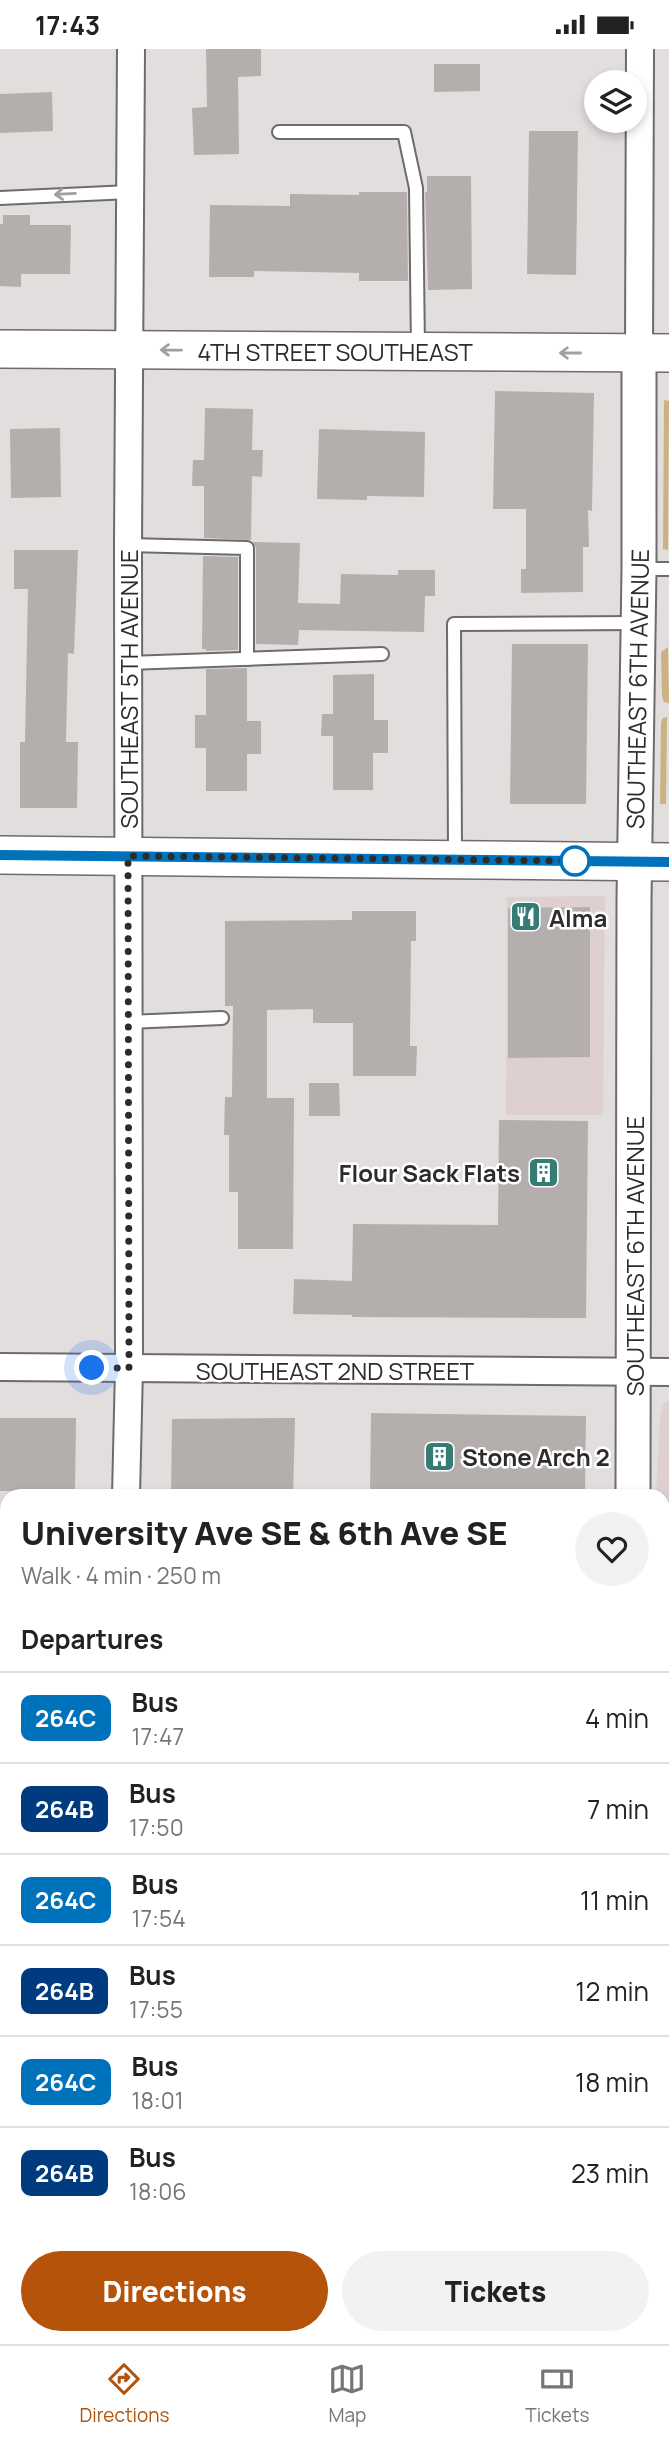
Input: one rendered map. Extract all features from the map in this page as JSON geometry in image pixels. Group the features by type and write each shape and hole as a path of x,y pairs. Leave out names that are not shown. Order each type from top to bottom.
{"main road":[{"name":"4TH STREET SOUTHEAST","path":"0,349 654,353"},
{"path":"0,855 652,861"}],"street":[{"name":"SOUTHEAST 5TH AVENUE","path":"126,1489 129,1368 128,545 131,49"},
{"name":"SOUTHEAST 6TH AVENUE","path":"633,1489 633,1371 652,861 638,623 654,569 654,353 640,49"},
{"name":"SOUTHEAST 2ND STREET","path":"0,1367 669,1372"}],"lane":[{"path":"279,132 404,132 416,188 419,352"},
{"path":"0,198 130,191"},
{"path":"128,545 247,548 247,659"},
{"path":"455,861 454,624 638,623"},
{"path":"128,663 382,654"},
{"path":"128,1022 222,1018"}],"shaded area":[{"path":"664,400 669,401 668,550 663,549"},
{"path":"668,647 669,703 664,702 662,696 661,652"},
{"path":"667,717 666,804 660,804 661,722"},
{"path":"605,896 603,1115 506,1115 507,897"},
{"path":"669,1400 669,1489 656,1489 660,1416 664,1402"}],"building":[{"path":"206,49 261,49 261,76 238,77 239,154 194,155 192,108 207,107"},
{"path":"434,64 480,64 480,91 434,92"},
{"path":"52,92 53,131 0,133 0,94"},
{"path":"529,131 578,131 576,275 527,274"},
{"path":"427,176 471,176 472,289 428,290 425,192"},
{"path":"359,192 407,192 408,281 359,281 359,273 254,271 254,277 209,277 210,205 290,206 290,194 359,195"},
{"path":"3,215 30,215 30,225 71,225 70,274 21,274 21,287 0,286 0,224 3,224"},
{"path":"495,391 594,393 592,511 588,510 589,547 583,547 583,592 521,593 521,569 526,569 526,509 493,509"},
{"path":"205,408 253,409 252,450 263,450 262,477 252,476 251,540 204,538 204,486 192,486 193,460 204,460"},
{"path":"60,428 61,497 11,498 10,429"},
{"path":"319,429 425,432 424,497 317,499"},
{"path":"253,542 300,543 298,603 340,604 341,574 398,575 398,570 435,570 435,596 425,596 424,632 299,630 298,645 256,644 256,548"},
{"path":"14,550 78,550 74,654 68,653 66,742 78,742 77,808 20,808 20,742 25,742 28,589 14,589"},
{"path":"203,556 238,557 238,650 202,649"},
{"path":"512,644 588,644 586,804 510,804"},
{"path":"247,668 247,721 261,721 261,754 247,754 247,791 206,791 206,748 195,748 195,715 206,715 206,669"},
{"path":"374,674 374,720 388,720 388,753 373,753 373,790 333,790 333,736 321,736 322,714 333,714 333,675"},
{"path":"590,907 590,1057 508,1058 508,908"},
{"path":"352,911 416,911 416,941 411,941 410,1046 417,1046 416,1076 353,1076 353,1023 313,1023 313,1009 267,1010 267,1098 294,1098 293,1249 238,1249 238,1192 229,1192 229,1135 224,1135 225,1097 232,1097 233,1006 225,1006 225,921 352,920"},
{"path":"309,1083 339,1083 340,1116 309,1116"},
{"name":"Flour Sack Flats","path":"499,1120 588,1121 586,1318 352,1317 293,1314 294,1279 352,1281 353,1224 498,1225"},
{"name":"Stone Arch 2","path":"371,1413 586,1416 585,1489 370,1489"},
{"path":"0,1418 76,1418 75,1489 0,1489"},
{"path":"295,1418 293,1489 171,1489 172,1419"}],"bus line":[{"name":"264C","path":"0,855 669,862"}],"place":[{"name":"Alma","path":"526,917"},
{"name":"Flour Sack Flats","path":"543,1172"},
{"name":"Stone Arch 2","path":"439,1456"}],"route":[{"path":"92,1368 129,1368 128,856 575,861"}]}
